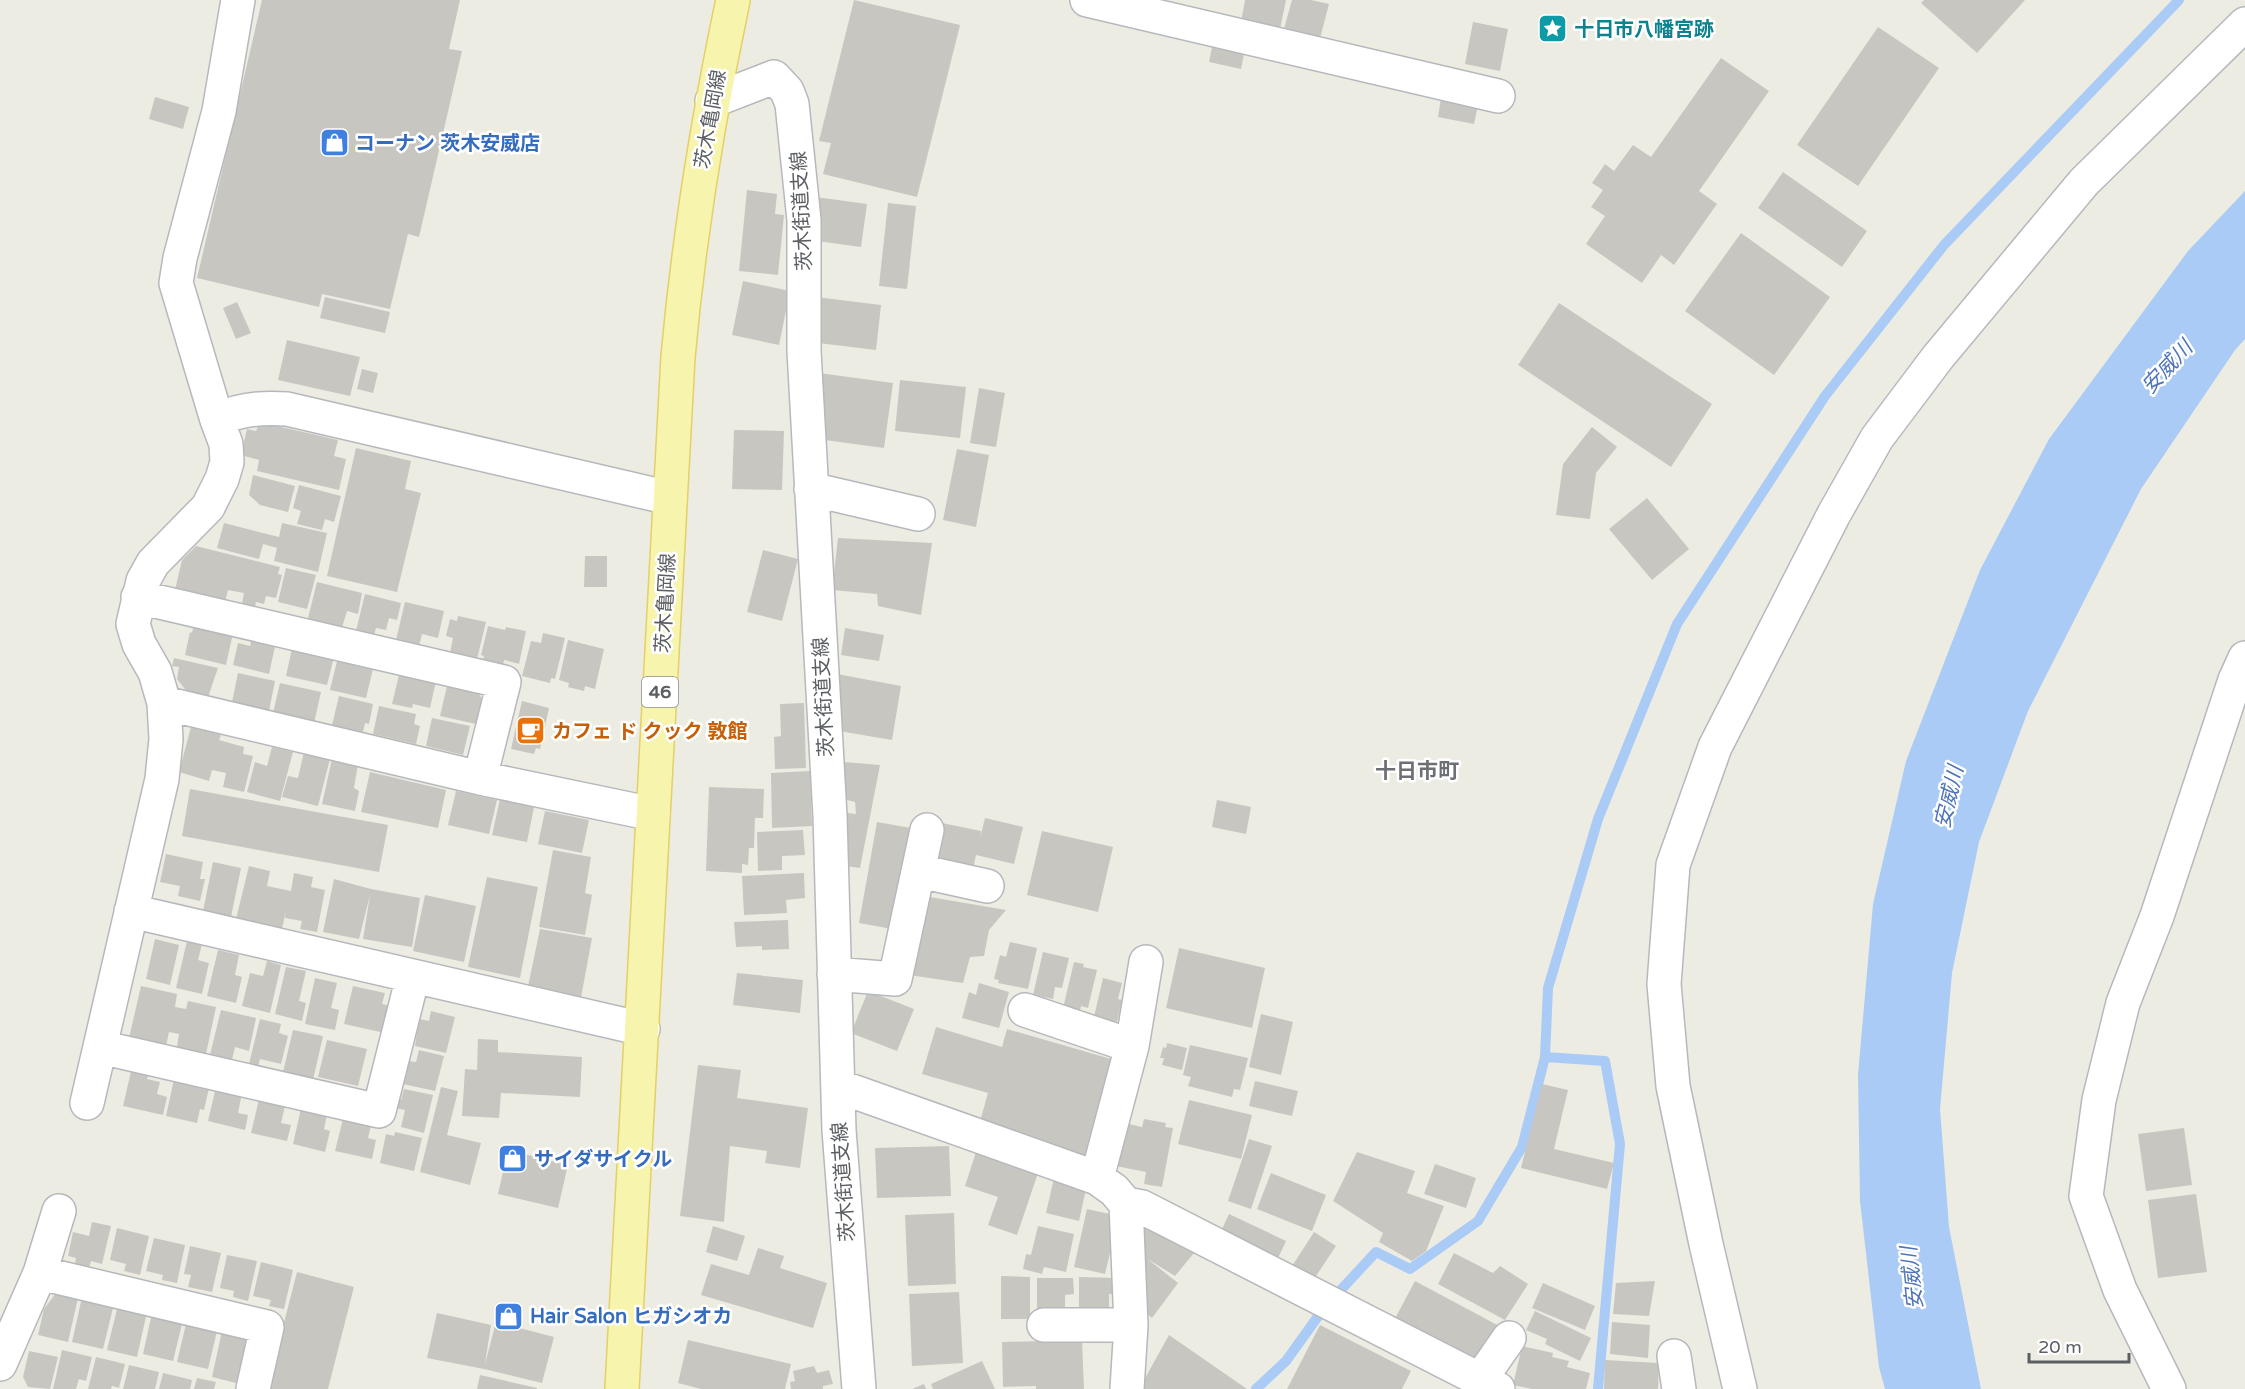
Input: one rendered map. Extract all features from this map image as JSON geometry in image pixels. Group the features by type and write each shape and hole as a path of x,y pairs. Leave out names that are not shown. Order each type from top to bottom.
{"main road":[{"name":"茨木亀岡線","path":"622,1389 670,498 683,301 712,101 733,0"}],"street":[{"path":"87,1103 162,779 166,739 164,703 155,672 139,644 133,624 138,597 143,581 153,563 208,507 219,486 227,462 226,444 176,283 180,258 219,111 238,0"},
{"path":"1087,0 1498,96"},
{"path":"1740,1389 1706,1244 1673,1086 1664,984 1673,865 1715,747 1828,524 1877,438 1938,357 2084,182 2245,24"},
{"name":"茨木街道支線","path":"712,101 774,77 787,91 792,104 804,220 804,351 830,816 839,1130 859,1389"},
{"path":"217,420 232,413 252,409 270,407 286,409 670,498"},
{"path":"811,489 918,514"},
{"path":"138,597 504,682 480,778"},
{"path":"2169,1389 2120,1290 2086,1196 2099,1100 2122,1003 2157,916 2235,680 2245,658"},
{"path":"164,703 480,778 653,814"},
{"path":"834,974 895,979 927,830"},
{"path":"919,871 987,886"},
{"path":"131,911 643,1029"},
{"path":"1097,1178 1132,1046 1146,962"},
{"path":"100,1047 378,1111 413,976"},
{"path":"1025,1010 1132,1046"},
{"path":"838,1086 1097,1178 1114,1190 1126,1204 1131,1325 1127,1389"},
{"path":"1126,1204 1142,1207 1489,1384 1509,1338"},
{"path":"0,1364 40,1274 59,1211"},
{"path":"40,1274 267,1327 253,1389"},
{"path":"1044,1324 1131,1325"},
{"path":"1674,1356 1679,1389"}],"water":[{"name":"安威川","path":"2245,191 2245,339 2235,350 2141,489 2028,711 1979,842 1952,973 1940,1109 1949,1227 1981,1389 1885,1389 1879,1367 1860,1201 1858,1075 1873,904 1906,761 1980,570 2049,439 2188,251"}],"building":[{"name":"コーナン 茨木安威店","path":"262,0 460,0 449,49 462,51 419,237 408,234 390,309 322,294 319,307 197,278"},
{"path":"854,0 960,25 917,197 823,174 831,143 819,141"},
{"path":"1245,0 1286,0 1280,29 1241,22"},
{"path":"1292,0 1311,0 1329,4 1318,46 1282,36"},
{"path":"1924,0 2025,0 1977,53 1921,3"},
{"path":"1473,22 1508,29 1500,71 1465,64"},
{"path":"1878,27 1939,68 1858,186 1797,145"},
{"path":"1213,42 1245,49 1241,69 1209,62"},
{"path":"1721,58 1769,91 1699,191 1717,204 1674,265 1661,255 1642,283 1586,244 1605,216 1591,207 1603,190 1592,183 1605,164 1614,171 1633,145 1651,157"},
{"path":"155,97 189,107 183,129 149,119"},
{"path":"1441,98 1478,105 1474,124 1438,117"},
{"path":"1783,172 1867,231 1842,267 1758,208"},
{"path":"747,190 777,194 775,214 784,215 778,275 739,271"},
{"path":"816,197 867,204 861,247 810,240"},
{"path":"888,203 916,206 907,289 879,286"},
{"path":"1741,233 1830,297 1774,375 1685,311"},
{"path":"743,281 790,291 779,345 732,335"},
{"path":"325,297 390,312 385,333 320,318"},
{"path":"816,297 881,305 876,350 810,342"},
{"path":"237,302 251,333 236,339 223,308"},
{"path":"1559,303 1712,404 1671,467 1518,365"},
{"path":"287,340 360,357 350,396 278,380"},
{"path":"362,369 378,373 373,393 357,389"},
{"path":"819,373 893,383 884,448 810,438"},
{"path":"900,380 966,387 960,438 895,431"},
{"path":"979,388 1005,393 996,447 970,443"},
{"path":"260,422 338,440 334,456 346,459 339,490 257,471 259,460 241,455 247,429 256,431"},
{"path":"1592,427 1617,447 1596,473 1590,519 1556,515 1563,464"},
{"path":"734,430 784,431 782,490 732,489"},
{"path":"356,448 411,461 405,489 421,493 397,592 327,576"},
{"path":"957,449 989,455 976,527 943,520"},
{"path":"253,475 295,486 288,512 260,505 249,495"},
{"path":"299,485 341,496 334,522 325,519 322,530 297,524 301,511 293,508"},
{"path":"1647,498 1689,549 1652,580 1609,529"},
{"path":"224,523 279,537 282,523 327,533 318,572 274,561 277,548 263,544 259,559 217,548"},
{"path":"838,538 932,543 921,615 878,606 877,594 832,590"},
{"path":"196,546 280,567 278,574 282,575 276,598 266,596 264,604 256,602 255,607 242,604 244,593 228,590 225,602 174,594 182,560"},
{"path":"763,550 798,559 782,621 747,612"},
{"path":"585,556 607,556 607,587 584,587"},
{"path":"286,568 316,575 307,609 278,602"},
{"path":"317,582 362,593 358,614 347,611 341,631 307,622"},
{"path":"365,594 401,603 397,620 389,618 386,630 376,628 374,635 356,631"},
{"path":"405,602 444,611 438,638 422,634 419,646 396,640"},
{"path":"458,616 486,622 477,659 450,653 453,638 446,636 450,619 457,621"},
{"path":"194,624 233,633 226,665 185,655"},
{"path":"488,626 526,631 519,664 504,660 503,665 483,660 484,656 481,655"},
{"path":"845,628 884,635 879,661 841,655"},
{"path":"543,633 565,638 555,679 551,678 550,683 522,676 531,641 541,643"},
{"path":"252,637 276,642 269,674 233,665 238,643 250,646"},
{"path":"568,640 604,649 595,689 585,686 584,691 568,687 569,683 559,680"},
{"path":"292,648 334,657 327,685 286,676"},
{"path":"338,657 374,665 366,698 330,690"},
{"path":"174,658 218,668 208,697 188,693 177,679 179,667 172,666"},
{"path":"238,673 275,681 269,711 232,702"},
{"path":"837,674 901,686 892,740 827,729"},
{"path":"399,675 436,681 430,708 413,704 412,708 392,704"},
{"path":"280,683 321,692 314,723 273,713"},
{"path":"447,686 479,694 482,699 476,724 440,716"},
{"path":"339,696 373,704 369,724 365,723 363,732 332,725"},
{"path":"522,701 549,708 540,749 536,748 534,754 511,749"},
{"path":"804,703 806,768 775,769 774,737 781,736 780,704"},
{"path":"379,706 416,714 414,724 420,726 416,744 373,734"},
{"path":"432,718 470,726 463,755 426,746"},
{"path":"191,727 221,735 219,740 244,747 243,754 253,756 244,792 223,787 226,773 212,770 209,781 179,772"},
{"path":"272,747 293,752 280,801 247,792 255,762 267,766"},
{"path":"304,752 330,759 318,806 282,797 288,776 298,778"},
{"path":"332,759 358,764 354,788 359,791 355,811 322,804"},
{"path":"833,761 880,765 860,868 831,864 840,812 856,814 855,802 832,796"},
{"path":"810,771 812,826 772,828 771,773"},
{"path":"370,772 446,790 438,828 361,812"},
{"path":"709,787 764,789 763,818 755,818 754,848 749,848 748,865 742,864 742,873 706,871"},
{"path":"190,789 388,825 379,872 182,836"},
{"path":"456,791 497,800 489,834 448,825"},
{"path":"500,799 534,807 527,842 492,835"},
{"path":"1217,800 1251,807 1246,834 1212,827"},
{"path":"545,811 589,820 582,853 538,844"},
{"path":"985,818 1023,827 1014,864 976,855 973,869 934,860 942,823 981,831 980,838"},
{"path":"877,822 911,828 892,929 859,923"},
{"path":"803,830 805,855 782,856 782,870 758,871 757,832"},
{"path":"1042,831 1113,847 1098,912 1027,895"},
{"path":"553,850 591,857 585,893 592,895 585,935 539,927"},
{"path":"166,854 203,862 200,879 205,879 200,901 178,896 180,886 160,882"},
{"path":"213,862 241,868 231,917 203,911"},
{"path":"249,866 270,871 267,886 291,891 294,873 313,877 311,887 325,890 317,932 300,929 302,921 285,918 286,911 282,929 236,919"},
{"path":"804,873 805,898 786,900 787,913 744,915 742,876"},
{"path":"487,877 538,887 520,978 468,967"},
{"path":"334,879 420,898 412,947 363,939 370,895 359,939 323,932"},
{"path":"425,895 476,906 464,962 413,951"},
{"path":"924,896 1006,910 989,930 984,956 970,957 963,983 909,975"},
{"path":"788,920 789,949 762,950 762,946 736,947 734,922"},
{"path":"540,929 592,938 580,1003 527,991"},
{"path":"155,939 179,945 170,985 146,979"},
{"path":"187,941 202,944 198,960 209,963 202,994 176,988"},
{"path":"1010,942 1037,948 1028,989 998,983 999,980 994,979 1000,955 1006,957"},
{"path":"1179,948 1265,968 1252,1028 1166,1008"},
{"path":"218,950 239,955 235,975 242,977 236,1003 207,996"},
{"path":"1043,952 1069,958 1062,988 1055,987 1053,999 1033,995"},
{"path":"267,961 281,965 270,1013 242,1006 250,973 263,976"},
{"path":"1074,962 1097,970 1088,1008 1081,1006 1080,1012 1063,1008"},
{"path":"286,967 306,971 299,1001 306,1003 302,1021 275,1014"},
{"path":"737,973 803,980 800,1013 733,1005"},
{"path":"315,978 337,983 331,1008 339,1010 335,1030 305,1024"},
{"path":"1103,978 1122,983 1118,999 1122,1000 1117,1022 1094,1017"},
{"path":"979,983 1009,992 999,1028 962,1018 969,992 976,995"},
{"path":"141,986 177,994 175,1007 186,1009 188,1001 216,1007 206,1054 177,1047 179,1034 169,1032 166,1046 129,1038"},
{"path":"353,986 385,993 382,1004 391,1006 385,1033 344,1024"},
{"path":"868,991 914,1009 897,1051 851,1033"},
{"path":"221,1010 256,1018 249,1051 235,1047 231,1064 209,1059"},
{"path":"431,1011 455,1017 446,1053 415,1046 419,1019 429,1021"},
{"path":"1261,1014 1293,1022 1281,1075 1249,1067"},
{"path":"260,1019 281,1024 279,1033 288,1036 281,1064 260,1059 258,1067 249,1064"},
{"path":"936,1027 1002,1047 1007,1029 1118,1061 1091,1157 979,1125 988,1093 922,1074"},
{"path":"293,1030 323,1036 313,1080 283,1072"},
{"path":"478,1039 498,1040 498,1052 582,1057 580,1097 501,1093 499,1118 462,1116 465,1069 477,1070"},
{"path":"327,1040 367,1049 358,1086 318,1077"},
{"path":"1167,1043 1187,1048 1182,1070 1162,1065 1164,1058 1160,1058 1163,1047 1166,1048"},
{"path":"1190,1045 1248,1058 1240,1090 1234,1089 1232,1097 1188,1086 1191,1077 1183,1075"},
{"path":"419,1050 444,1056 435,1091 403,1084 408,1061 416,1062"},
{"path":"698,1065 741,1070 737,1098 808,1108 800,1168 765,1163 767,1151 730,1146 724,1222 680,1216"},
{"path":"132,1067 149,1071 147,1079 160,1082 157,1094 167,1097 163,1115 123,1106"},
{"path":"174,1079 209,1088 204,1110 200,1109 197,1123 166,1116"},
{"path":"1255,1081 1298,1091 1292,1116 1249,1106"},
{"path":"1542,1084 1568,1090 1554,1149 1614,1163 1607,1189 1521,1168"},
{"path":"216,1087 242,1093 238,1113 248,1115 245,1130 208,1121"},
{"path":"441,1087 458,1091 447,1135 481,1143 470,1185 420,1172"},
{"path":"404,1089 433,1095 424,1133 401,1127 405,1110 395,1108 397,1099 401,1100"},
{"path":"260,1095 285,1106 281,1123 291,1125 287,1141 251,1133"},
{"path":"1189,1100 1252,1115 1241,1159 1178,1144"},
{"path":"302,1104 328,1110 324,1129 330,1131 325,1152 293,1144"},
{"path":"344,1115 372,1121 368,1138 376,1140 372,1159 335,1151"},
{"path":"1144,1119 1166,1123 1165,1127 1173,1128 1162,1187 1144,1184 1146,1172 1116,1166 1124,1123 1142,1127"},
{"path":"2184,1128 2192,1185 2146,1191 2138,1134"},
{"path":"395,1132 422,1138 414,1171 380,1163 386,1134 394,1136"},
{"path":"1249,1139 1272,1146 1251,1209 1228,1201"},
{"path":"949,1146 951,1196 877,1198 875,1148"},
{"path":"977,1149 1039,1170 1017,1235 988,1225 998,1197 965,1186"},
{"path":"508,1150 568,1165 558,1208 498,1194"},
{"path":"1357,1152 1415,1171 1407,1193 1444,1206 1426,1251 1412,1261 1379,1242 1383,1233 1333,1201"},
{"path":"1435,1164 1476,1178 1466,1208 1424,1194"},
{"path":"1271,1173 1326,1195 1312,1231 1257,1209"},
{"path":"1054,1178 1087,1185 1079,1221 1046,1213"},
{"path":"2196,1194 2207,1272 2158,1278 2148,1200"},
{"path":"1087,1209 1119,1216 1105,1274 1074,1267"},
{"path":"954,1213 956,1284 908,1286 905,1215"},
{"path":"1229,1214 1286,1241 1273,1269 1216,1242"},
{"path":"1140,1218 1199,1247 1175,1276 1138,1253"},
{"path":"92,1222 111,1226 102,1264 91,1261 89,1268 75,1264 76,1258 68,1256 73,1232 89,1236"},
{"path":"713,1226 745,1236 737,1261 706,1252"},
{"path":"1038,1226 1074,1234 1066,1272 1044,1267 1042,1274 1023,1269 1026,1254 1031,1255"},
{"path":"117,1228 149,1236 140,1275 124,1271 126,1264 110,1260"},
{"path":"1314,1232 1336,1246 1308,1288 1287,1274"},
{"path":"154,1238 185,1245 177,1283 162,1280 163,1275 146,1271"},
{"path":"190,1246 221,1253 212,1292 188,1287 191,1275 184,1274"},
{"path":"758,1248 784,1256 780,1268 827,1283 813,1328 701,1295 711,1264 749,1275"},
{"path":"1454,1253 1493,1273 1500,1266 1528,1284 1505,1320 1438,1284"},
{"path":"227,1255 257,1261 248,1301 233,1297 234,1291 220,1288"},
{"path":"1145,1257 1178,1283 1152,1318 1139,1307 1137,1277"},
{"path":"261,1262 293,1270 284,1309 269,1306 271,1300 253,1296"},
{"path":"297,1272 354,1287 328,1389 267,1389"},
{"path":"1001,1276 1030,1277 1030,1319 1001,1319"},
{"path":"1079,1277 1116,1278 1116,1294 1109,1294 1109,1308 1079,1312"},
{"path":"1037,1278 1073,1278 1074,1294 1065,1295 1065,1315 1037,1315"},
{"path":"1415,1281 1501,1327 1479,1369 1392,1324"},
{"path":"1655,1281 1649,1316 1613,1314 1616,1283"},
{"path":"1543,1283 1595,1306 1585,1330 1532,1308"},
{"path":"959,1292 963,1363 912,1366 909,1294"},
{"path":"56,1293 78,1298 68,1342 38,1335 44,1309"},
{"path":"82,1297 114,1304 103,1349 72,1342"},
{"path":"118,1305 147,1312 137,1357 107,1350"},
{"path":"1535,1311 1591,1338 1580,1361 1545,1344 1547,1339 1526,1330"},
{"path":"152,1313 183,1320 173,1361 143,1354"},
{"path":"437,1313 491,1325 485,1364 496,1322 554,1337 542,1383 427,1358"},
{"path":"1612,1322 1650,1325 1648,1358 1610,1354"},
{"path":"186,1324 217,1331 208,1369 177,1362"},
{"path":"1320,1325 1411,1371 1402,1389 1287,1389"},
{"path":"222,1331 244,1336 248,1343 241,1377 238,1376 236,1383 212,1377"},
{"path":"1169,1335 1247,1389 1139,1389"},
{"path":"688,1340 791,1364 785,1389 701,1389 678,1383"},
{"path":"1082,1340 1084,1389 1036,1389 1036,1386 1003,1387 1002,1342"},
{"path":"1522,1346 1553,1353 1552,1357 1569,1361 1567,1367 1590,1373 1586,1389 1532,1389 1513,1385"},
{"path":"62,1350 92,1357 86,1381 79,1379 76,1389 53,1389"},
{"path":"29,1351 58,1357 50,1389 28,1387 23,1377"},
{"path":"96,1357 125,1364 119,1388 112,1386 111,1389 88,1389"},
{"path":"1605,1360 1659,1363 1658,1389 1604,1389"},
{"path":"982,1361 995,1389 933,1389 931,1384"},
{"path":"129,1365 159,1372 155,1389 123,1389"},
{"path":"814,1366 817,1373 829,1370 833,1384 823,1386 823,1389 791,1389 790,1382 795,1381 793,1371"},
{"path":"163,1373 192,1380 190,1389 159,1389"},
{"path":"480,1375 537,1388 537,1389 477,1389"},
{"path":"197,1378 216,1382 214,1389 194,1389"},
{"path":"924,1384 926,1389 912,1389"}],"waterway":[{"path":"1256,1389 1286,1361 1324,1308 1376,1252 1410,1269 1478,1221 1522,1147 1545,1057 1548,988 1598,819 1677,624 1825,396 1944,245 2179,0"},
{"path":"1545,1057 1605,1061 1620,1144 1598,1389"}],"place":[{"name":"十日市八幡宮跡","path":"1553,29"},
{"name":"コーナン 茨木安威店","path":"334,143"},
{"name":"カフェ ド クック 敦館","path":"531,731"},
{"name":"サイダサイクル","path":"513,1159"},
{"name":"Hair Salon ヒガシオカ","path":"509,1316"}],"district":[{"name":"十日市町","path":"1417,771"}]}
